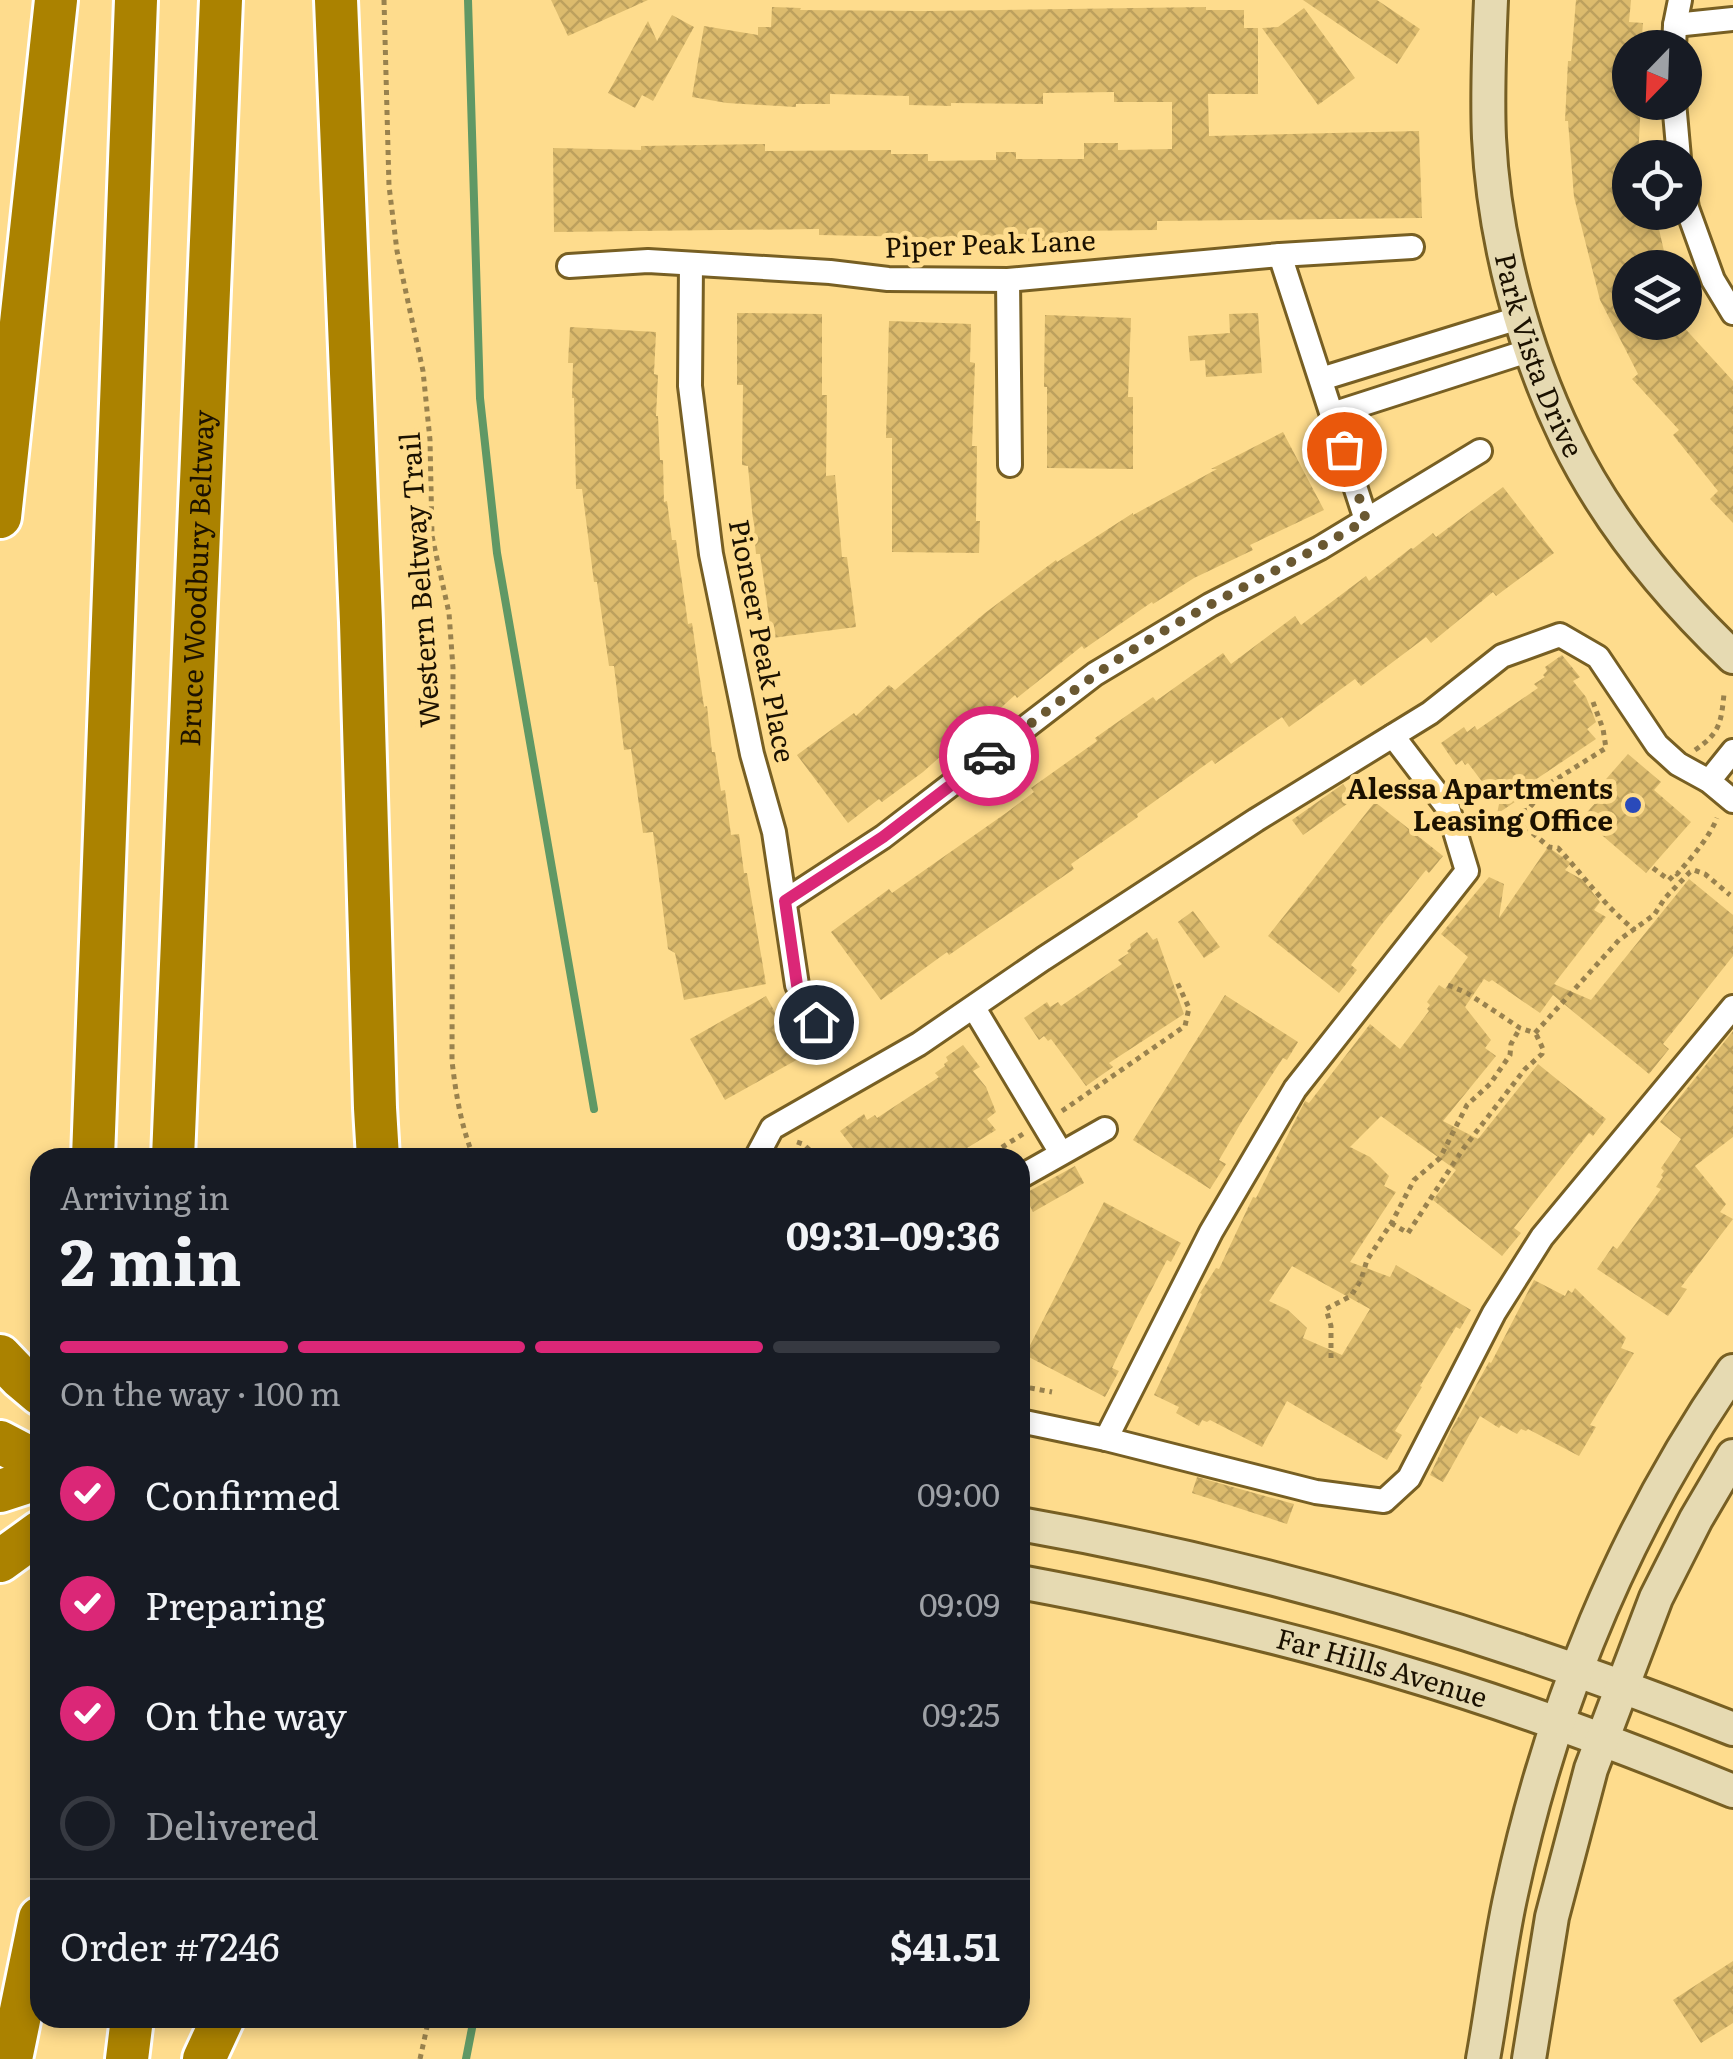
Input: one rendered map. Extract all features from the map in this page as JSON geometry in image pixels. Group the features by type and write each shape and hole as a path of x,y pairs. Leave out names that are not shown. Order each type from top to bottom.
{"highway":[{"path":"0,517 56,0"},
{"path":"94,1148 136,0"},
{"name":"Bruce Woodbury Beltway","path":"173,1148 221,0"},
{"path":"336,0 361,622 376,1148"},
{"path":"0,1356 30,1384"},
{"path":"0,1440 30,1457"},
{"path":"0,1492 30,1482"},
{"path":"0,1561 30,1539"},
{"path":"11,2059 30,1967"},
{"path":"41,2059 44,2028"},
{"path":"127,2059 131,2028"},
{"path":"204,2059 218,2028"}],"street":[{"name":"Park Vista Drive","path":"1491,0 1489,142 1500,231 1531,350 1567,439 1615,520 1667,588 1733,658"},
{"path":"1675,30 1680,0"},
{"path":"1695,30 1733,19"},
{"path":"1695,230 1713,280 1733,313"},
{"name":"Piper Peak Lane","path":"569,266 648,261 888,279 1008,280 1280,255 1412,248"},
{"path":"1280,255 1366,520"},
{"name":"Pioneer Peak Place","path":"691,264 690,386 711,554 752,754 774,832 797,985 816,1022"},
{"path":"1008,280 1010,464"},
{"path":"1321,379 1522,318"},
{"path":"1332,414 1531,350"},
{"path":"785,901 883,837 1095,674 1480,451"},
{"path":"761,1148 772,1128 919,1044 1240,830 1430,713 1502,656 1560,635 1598,657 1658,746 1678,764 1709,781 1727,806"},
{"path":"1106,1439 1211,1232 1295,1089 1467,871 1448,808 1393,736"},
{"path":"1709,781 1733,751"},
{"path":"1030,1423 1316,1492 1384,1501 1409,1478 1494,1314 1542,1237 1733,1006"},
{"path":"974,1008 1062,1153"},
{"path":"1030,1171 1104,1129"},
{"path":"1483,2059 1511,1890 1566,1696 1643,1521 1733,1371"},
{"path":"0,1440 30,1442"},
{"path":"1529,2059 1557,1892 1581,1801 1656,1598 1733,1456"},
{"path":"0,1492 30,1495"},
{"name":"Far Hills Avenue","path":"1030,1526 1129,1544 1384,1608 1566,1696 1612,1712 1733,1729"},
{"name":"Far Hills Avenue","path":"1030,1584 1302,1644 1408,1674 1566,1696 1612,1712 1733,1791"}],"path":[{"name":"Western Beltway Trail","path":"384,0 388,186 423,371 430,440 432,536 445,588 453,668 452,1062 470,1148"},
{"path":"1690,752 1716,732 1724,694"},
{"path":"1593,702 1606,748 1546,784 1528,810 1507,824 1509,831 1524,826 1549,847 1558,848 1612,911 1634,930"},
{"path":"1653,868 1670,880 1711,833 1718,814 1727,806"},
{"path":"1535,1033 1619,940 1654,915 1687,874 1694,870 1705,874 1730,895"},
{"path":"1057,1114 1185,1026 1189,1008 1177,982"},
{"path":"1391,1224 1408,1233 1463,1149 1524,1069 1542,1054 1535,1033 1448,985"},
{"path":"1331,1358 1331,1326 1326,1308 1351,1296 1362,1280 1367,1260 1414,1180 1440,1158 1467,1105 1490,1084 1510,1055 1520,1028"},
{"path":"1001,1148 1030,1130"},
{"path":"797,1142 807,1148"},
{"path":"1030,1388 1052,1392"},
{"path":"420,2059 427,2028"}],"building":[{"path":"551,0 648,0 568,36"},
{"path":"1303,0 1377,0 1420,29 1397,64"},
{"path":"1576,0 1631,0 1629,22 1643,23 1642,30 1612,30 1612,120 1640,120 1639,140 1612,140 1612,230 1659,230 1664,250 1612,250 1612,323 1600,300 1574,197 1565,121"},
{"path":"772,7 926,11 1206,7 1244,10 1244,28 1258,28 1258,94 1208,94 1209,136 1419,131 1422,218 1157,221 1157,230 1068,231 1068,241 920,243 920,237 819,235 819,229 554,232 553,148 641,150 641,146 765,144 765,151 891,150 891,154 928,154 928,161 996,160 996,152 1016,152 1016,159 1084,159 1084,143 1118,143 1118,150 1172,149 1172,102 1114,102 1114,92 1043,93 1043,104 951,106 909,105 909,96 830,94 830,104 796,107 692,97 704,26 758,35 758,27 771,27"},
{"path":"1304,8 1355,78 1318,105 1262,28 1278,27"},
{"path":"672,15 694,27 653,101 642,95 635,108 608,93 648,21 657,41"},
{"path":"737,313 822,314 826,476 835,475 842,557 847,557 856,627 772,638 760,554 756,554 748,466 742,465 743,385 737,385"},
{"path":"1258,313 1262,373 1206,377 1205,360 1190,361 1188,336 1230,333 1229,314"},
{"path":"1045,315 1131,318 1128,397 1133,397 1133,469 1047,468"},
{"path":"889,321 971,324 970,362 975,363 972,446 977,446 979,553 892,552 892,438 886,438"},
{"path":"570,327 656,332 654,374 658,375 656,416 664,502 667,501 672,540 676,540 688,624 692,623 712,752 721,791 725,790 731,835 739,834 766,984 684,1000 675,953 668,949 653,832 643,833 631,749 624,750 614,666 609,666 582,489 576,489 573,363 568,363"},
{"path":"1621,340 1695,340 1733,381 1733,523 1710,499 1718,491 1673,435 1679,430 1632,379 1638,374"},
{"path":"1283,432 1324,510 1250,545 1253,550 1194,578 1084,649 1082,646 1017,698 1015,695 954,750 951,747 923,772 848,823 797,755 854,713 856,716 889,685 895,690 985,613 1056,560 1133,513 1217,469 1211,469"},
{"path":"1503,487 1554,553 1496,596 1493,592 1431,643 1426,637 1361,686 1355,679 1289,727 1282,717 1215,764 1212,760 1071,864 1074,869 881,1000 831,932 1006,813 1034,792 1031,788 1153,697 1156,701 1223,653 1231,664 1295,616 1301,625 1366,576 1369,581"},
{"path":"1562,655 1580,677 1573,681 1586,697 1596,722 1587,729 1596,739 1526,786 1531,791 1497,814 1503,784 1493,796 1468,763 1465,765 1462,760 1456,765 1441,743 1464,727 1467,732 1475,726 1477,730 1538,688 1534,684 1545,677 1545,667"},
{"name":"Alessa Apartments Leasing Office","path":"1628,754 1661,782 1654,790 1691,822 1646,873 1582,818 1605,792 1600,786"},
{"path":"1343,784 1354,799 1303,835 1292,820"},
{"path":"1375,802 1443,856 1429,873 1426,870 1382,924 1351,965 1357,970 1339,993 1268,936"},
{"path":"1548,847 1571,863 1565,870 1583,880 1600,902 1594,910 1606,917 1554,984 1591,1000 1689,879 1733,915 1733,956 1663,1044 1669,1049 1649,1074 1553,995 1540,1013 1492,980 1484,979 1465,1007 1491,1040 1485,1048 1496,1056 1443,1121 1478,1139 1538,1064 1606,1119 1593,1136 1589,1133 1514,1228 1521,1233 1502,1256 1433,1200 1456,1170 1381,1116 1350,1147 1370,1157 1389,1176 1384,1186 1396,1192 1350,1262 1390,1277 1396,1265 1471,1310 1420,1386 1395,1431 1402,1435 1387,1460 1287,1401 1262,1447 1210,1420 1202,1420 1199,1426 1176,1413 1179,1407 1154,1395 1200,1293 1219,1269 1305,1101 1309,1103 1370,1024 1400,1049 1429,1011 1427,1002 1439,985 1445,989 1468,957 1441,934 1489,877 1504,884 1499,918","holes":["1292,1266 1370,1309 1342,1355 1303,1338 1307,1328 1288,1310 1269,1301"]},
{"path":"1193,911 1220,947 1204,958 1178,922"},
{"path":"1147,932 1153,940 1157,938 1184,1014 1109,1063 1113,1067 1086,1086 1051,1039 1048,1041 1044,1036 1039,1040 1024,1018 1047,1002 1050,1007 1058,1002 1061,1006 1122,964 1118,960 1129,953 1130,944"},
{"path":"1225,995 1298,1042 1245,1116 1219,1160 1226,1164 1210,1189 1133,1140"},
{"path":"766,996 800,1058 725,1100 690,1039"},
{"path":"1733,1031 1733,1137 1695,1166 1726,1204 1720,1212 1733,1219 1681,1287 1687,1289 1668,1316 1597,1269 1613,1246 1617,1249 1661,1189 1656,1187 1663,1177 1661,1168 1681,1139 1660,1122"},
{"path":"963,1045 980,1067 973,1071 986,1087 996,1112 987,1119 996,1130 967,1148 853,1148 840,1131 864,1114 867,1120 875,1115 877,1118 939,1077 935,1073 945,1066 946,1057"},
{"path":"1075,1166 1084,1183 1033,1212 1030,1191"},
{"path":"1104,1202 1181,1243 1171,1262 1167,1260 1135,1321 1112,1368 1119,1371 1105,1397 1030,1358 1030,1345"},
{"path":"1534,1280 1565,1296 1575,1288 1626,1338 1621,1348 1634,1353 1590,1425 1596,1427 1579,1456 1528,1429 1517,1434 1480,1416 1443,1482 1430,1475"},
{"path":"1197,1477 1294,1504 1287,1524 1192,1493"},
{"path":"1733,1961 1733,2023 1701,2043 1673,2000"}],"waterway":[{"path":"468,0 480,398 497,553 594,1109"},
{"path":"466,2059 472,2028"}],"way so far":[{"path":"989,756 1095,674 1146,642 1366,520 1344,449"}],"place":[{"name":"Alessa Apartments Leasing Office","path":"1633,805"}],"route":[{"path":"816,1022 797,985 785,901 883,837 989,756"}]}
